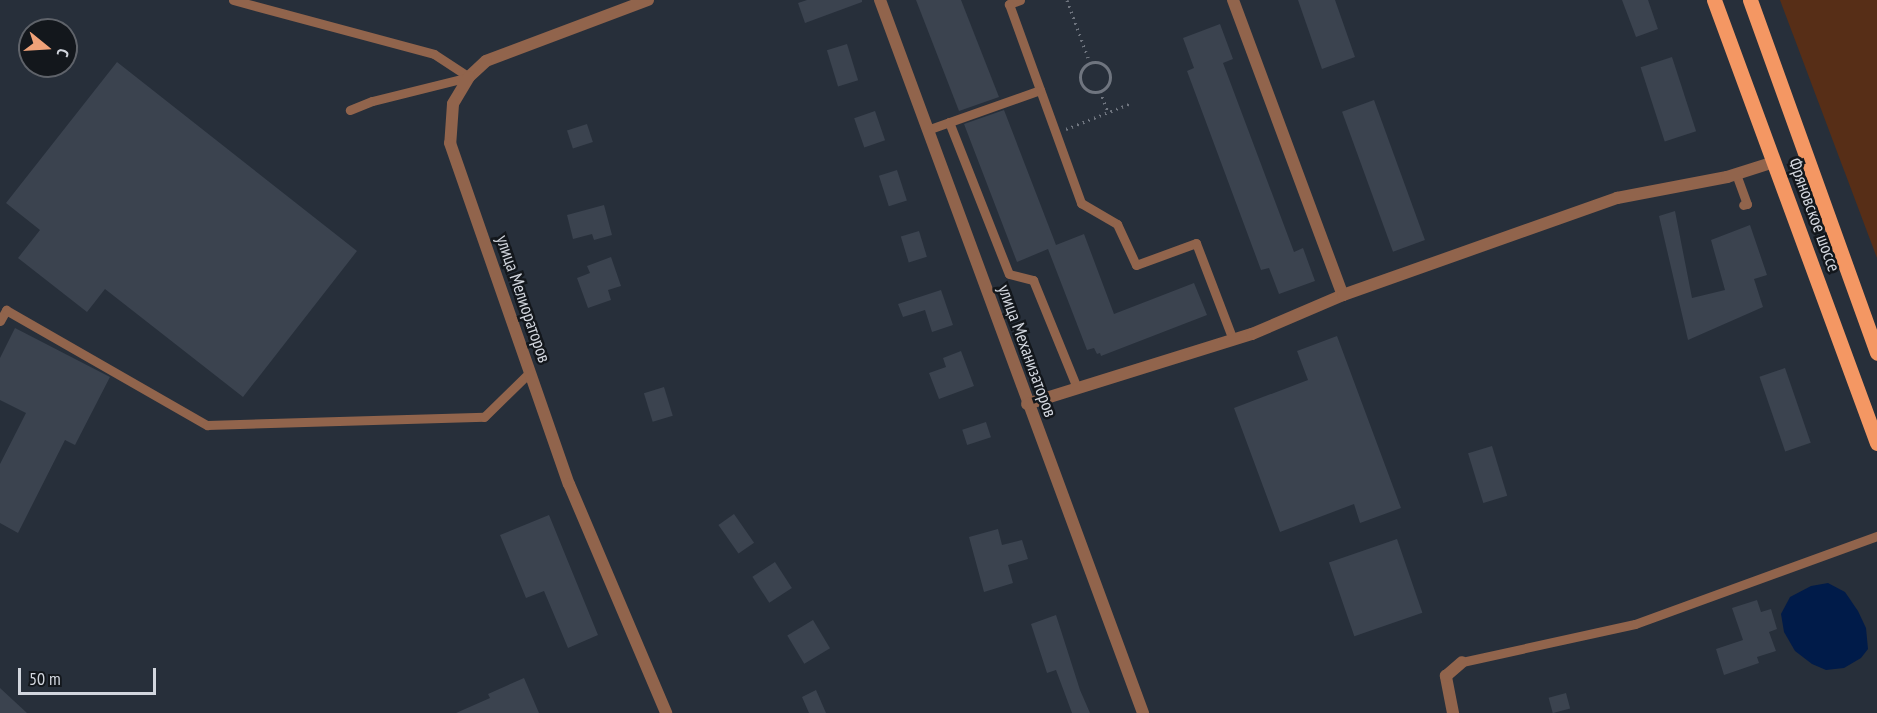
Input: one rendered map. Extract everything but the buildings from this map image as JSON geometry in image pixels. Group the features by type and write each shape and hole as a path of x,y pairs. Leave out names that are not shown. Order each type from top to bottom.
{"main road":[{"name":"Фряновское шоссе","path":"1714,0 1877,443"},
{"name":"Фряновское шоссе","path":"1750,0 1877,353"}],"street":[{"name":"улица Мелиораторов","path":"648,0 486,61 469,77 453,104 450,143 569,484 666,713"},
{"name":"улица Механизаторов","path":"880,0 1027,404 1143,713"},
{"path":"1233,0 1342,295"},
{"path":"1027,404 1233,340 1342,295 1617,198 1736,174 1774,162"},
{"path":"1453,713 1446,676 1462,662"}],"lane":[{"path":"233,0 434,54 469,77"},
{"path":"1020,0 1009,4 1081,203 1117,224 1136,266 1196,243 1233,340"},
{"path":"350,110 372,101 469,77"},
{"path":"927,130 1040,90"},
{"path":"950,122 1009,274 1033,280 1077,388"},
{"path":"1736,174 1747,204 1743,205"},
{"path":"0,321 6,309 207,426 484,417 530,372"},
{"path":"1462,662 1635,624 1877,536"}],"path":[{"path":"1067,0 1090,64"},
{"path":"1090,64 1102,64 1110,73 1107,86 1100,91 1090,91 1081,81 1082,71 1090,64"},
{"path":"1100,91 1108,112"},
{"path":"1056,133 1129,104"}],"shaded area":[{"path":"1780,0 1877,0 1877,258"}],"water":[{"path":"1828,583 1845,592 1858,611 1866,628 1868,649 1861,658 1844,668 1826,670 1812,664 1795,651 1784,632 1781,614 1790,597 1811,586"}]}
